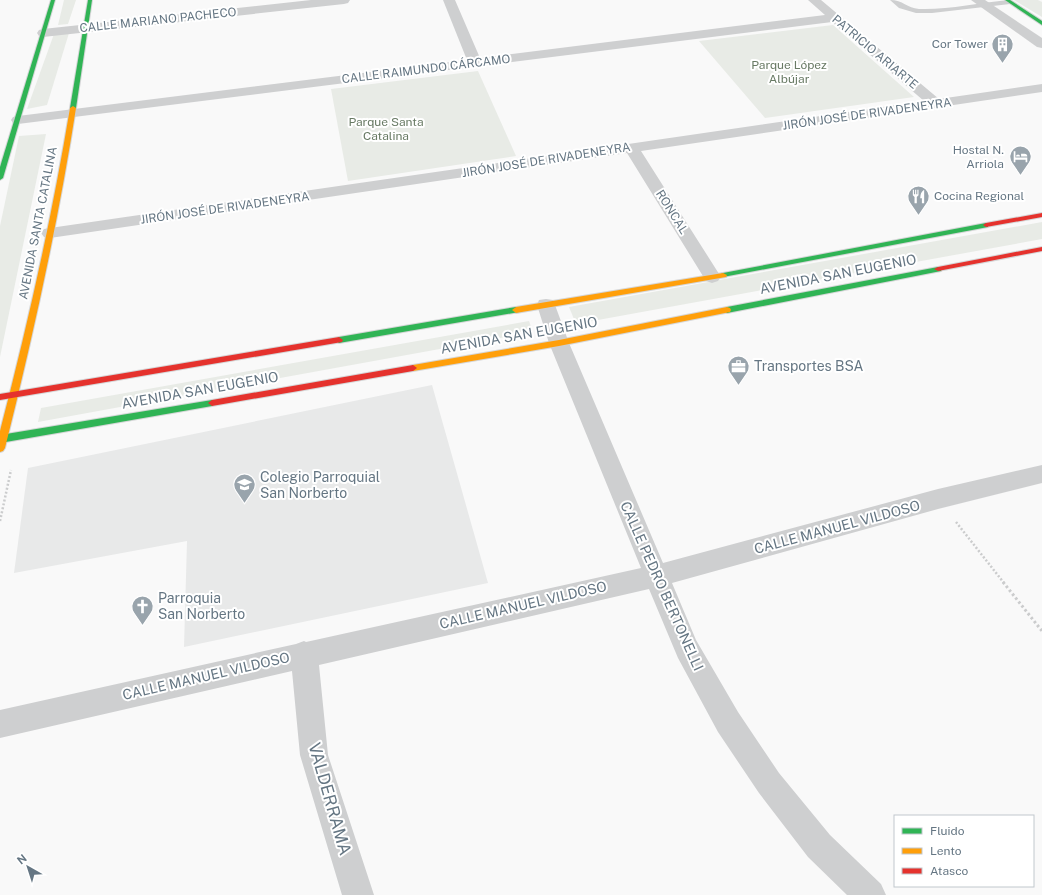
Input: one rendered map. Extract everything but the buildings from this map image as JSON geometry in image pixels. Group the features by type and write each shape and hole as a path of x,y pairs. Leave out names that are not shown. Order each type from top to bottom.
{"street":[{"path":"0,178 53,0"},
{"name":"AVENIDA SANTA CATALINA","path":"0,448 1,438 14,395 50,233 72,113 90,0"},
{"name":"CALLE MARIANO PACHECO","path":"43,32 344,0"},
{"path":"449,0 475,63"},
{"name":"PATRICIO ARIARTE","path":"814,0 936,104"},
{"path":"1009,1 1042,23"},
{"path":"981,3 1042,44"},
{"name":"CALLE RAIMUNDO CÁRCAMO","path":"18,120 834,18"},
{"name":"JIRÓN JOSÉ DE RIVADENEYRA","path":"50,233 1042,88"},
{"name":"RONCAL","path":"631,147 712,277"},
{"name":"AVENIDA SAN EUGENIO","path":"0,397 712,277 1042,215"},
{"name":"AVENIDA SAN EUGENIO","path":"1,438 559,343 1042,249"},
{"name":"CALLE PEDRO BERTONELLI","path":"546,305 559,343 655,576 687,649 728,722 769,783 820,846 870,895"},
{"name":"CALLE MANUEL VILDOSO","path":"0,724 304,654 655,576 938,499 1042,474"},
{"name":"VALDERRAMA","path":"304,654 314,755 358,895"}],"lane":[{"path":"894,0 902,6 916,11 932,11 981,3 1009,1"}],"path":[{"path":"0,520 12,468"},
{"path":"938,499 1042,631"}],"shaded area":[{"name":"Colegio Parroquial San Norberto","path":"432,385 488,583 184,647 187,541 14,573 28,468"}],"green space":[{"path":"64,0 76,0 68,24 58,25"},
{"path":"1014,0 1038,0 1042,2 1042,17"},
{"name":"Parque López Albújar","path":"833,25 914,97 765,118 699,41"},
{"path":"69,33 47,105 27,109 54,34"},
{"name":"Parque Santa Catalina","path":"478,71 516,156 348,181 331,89"},
{"path":"46,134 0,357 0,226 19,136"},
{"path":"1042,222 1042,239 576,324 569,307"},
{"path":"529,321 533,332 38,422 41,408"}],"traffic: fast":[{"path":"0,178 53,0"},
{"path":"73,108 90,0"},
{"path":"1007,0 1042,23"},
{"path":"723,275 986,225"},
{"path":"727,310 938,269"},
{"path":"339,340 516,310"},
{"path":"0,439 212,403"}],"traffic: slow":[{"path":"0,448 22,364 41,279 73,108"},
{"path":"516,310 723,275"},
{"path":"413,368 559,343 727,310"}],"traffic: jam":[{"path":"986,225 1042,215"},
{"path":"938,269 1042,249"},
{"path":"0,397 339,340"},
{"path":"212,403 413,368"}],"place":[{"name":"Cor Tower","path":"1003,64"},
{"name":"Hostal N. Arriola","path":"1020,176"},
{"name":"Cocina Regional","path":"919,216"},
{"name":"Transportes BSA","path":"738,386"},
{"name":"Colegio Parroquial San Norberto","path":"244,504"},
{"name":"Parroquia San Norberto","path":"143,626"}]}
